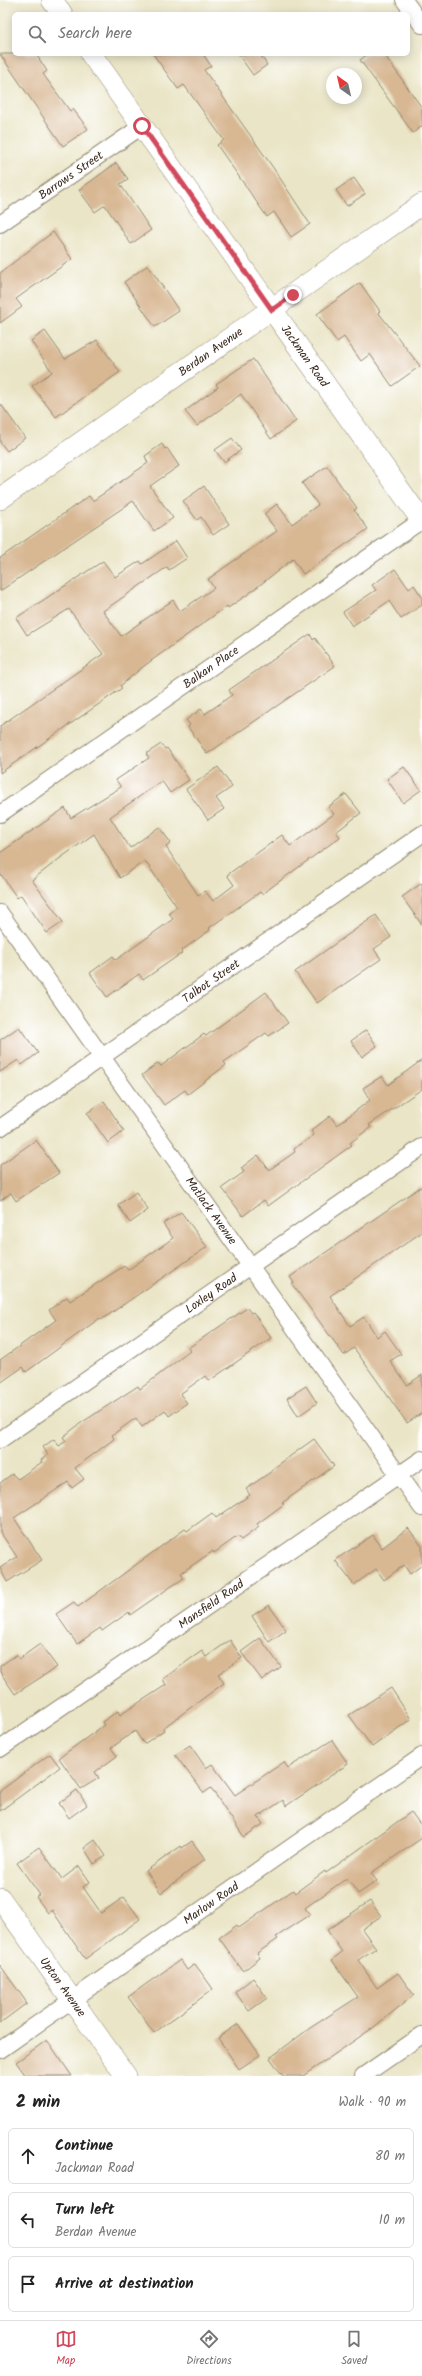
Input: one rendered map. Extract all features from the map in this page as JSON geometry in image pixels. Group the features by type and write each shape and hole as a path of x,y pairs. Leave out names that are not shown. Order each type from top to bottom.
{"street":[{"path":"52,0 61,12"},
{"path":"404,0 422,25"},
{"name":"Jackman Road","path":"92,56 422,521"},
{"name":"Barrows Street","path":"0,224 142,126"},
{"name":"Berdan Avenue","path":"0,499 422,204"},
{"name":"Balkan Place","path":"0,814 422,521"},
{"name":"Talbot Street","path":"0,1128 422,834"},
{"name":"Matlack Avenue","path":"0,913 422,1508"},
{"name":"Loxley Road","path":"0,1440 422,1146"},
{"name":"Mansfield Road","path":"0,1749 422,1459"},
{"name":"Marlow Road","path":"0,2050 422,1756"},
{"name":"Upton Avenue","path":"0,1898 126,2076"},
{"path":"363,2076 422,2035"}],"building":[{"path":"0,54 12,54 12,56 37,56 47,71 43,74 70,111 73,109 88,129 63,146"},
{"path":"154,56 204,56 211,66 204,70 274,169 310,224 291,237 274,212 267,217 217,145 224,140 184,85 178,89"},
{"path":"239,56 261,56 267,65 253,75"},
{"path":"365,56 385,56 422,108 422,126 413,133 360,60"},
{"path":"116,163 128,179 120,184 151,230 131,244 105,205 95,212 79,190"},
{"path":"354,178 365,194 347,206 336,190"},
{"path":"53,232 72,259 16,299 22,307 0,323 0,273"},
{"path":"148,265 179,311 155,327 124,282"},
{"path":"360,283 380,311 378,312 420,366 392,386 370,354 361,361 344,337 337,342 317,314"},
{"path":"45,331 65,359 97,340 120,372 56,417 32,386 52,372 31,341"},
{"path":"253,359 296,421 271,439 241,394 197,426 185,411 218,387 216,384"},
{"path":"0,403 25,438 7,451 0,442"},
{"path":"232,438 241,450 224,462 215,450"},
{"path":"162,444 165,449 167,448 179,466 150,486 173,518 154,531 133,501 0,591 0,558 89,496 92,500 94,500 148,463 145,456"},
{"path":"327,466 357,508 354,510 368,529 303,574 293,559 247,595 228,608 227,606 144,666 120,686 122,688 0,773 0,726 103,654 69,609 27,635 16,618 103,561 115,577 140,561 142,564 176,541 187,558 169,570 167,567 103,611 121,636 173,600 180,611 214,588 208,579 277,531 264,514 277,504 292,524 318,505 302,483"},
{"path":"204,486 229,524 213,535 201,517 197,520 183,501"},
{"path":"395,569 409,589 414,585 422,597 422,605 401,619 389,601 352,626 343,612 376,590 372,585"},
{"path":"310,634 313,640 315,638 335,666 207,754 188,727 190,725 186,720 201,709 205,714 232,695 229,690"},
{"path":"161,744 165,749 167,748 189,780 170,793 162,781 110,817 130,848 159,827 171,843 166,847 198,895 205,891 213,901 234,885 227,875 282,835 290,846 334,814 328,807 346,794 361,813 336,832 340,837 262,894 260,892 209,928 210,930 181,951 182,953 143,980 139,974 107,997 90,973 113,956 116,960 173,919 169,913 177,907 145,861 120,878 94,834 59,859 32,880 63,922 47,933 21,895 17,898 0,873 0,853 65,808 71,818 121,787 116,780 149,758 146,754"},
{"path":"218,767 232,787 216,798 224,809 208,820 186,789"},
{"path":"404,767 421,790 403,803 387,779"},
{"path":"422,883 422,925 402,897"},
{"path":"376,915 391,937 374,949 381,959 317,1003 295,972"},
{"path":"266,992 288,1023 269,1036 266,1033 224,1062 226,1065 188,1094 185,1090 164,1105 142,1075 158,1063 161,1066 204,1034 206,1036"},
{"path":"19,1027 38,1053 22,1065 18,1060 0,1072 0,1040"},
{"path":"366,1030 377,1046 362,1057 351,1041"},
{"path":"422,1060 422,1089 369,1125 371,1127 350,1143 352,1145 268,1206 264,1200 243,1216 222,1188 244,1172 241,1168 258,1155 269,1170 295,1152 294,1149 314,1135 311,1131 330,1116 337,1125 370,1100 363,1088 382,1076 388,1085"},
{"path":"104,1101 124,1131 108,1143 87,1113"},
{"path":"36,1140 59,1173 16,1201 11,1193 0,1201 0,1165"},
{"path":"422,1186 422,1232 330,1296 350,1326 364,1317 377,1337 385,1331 401,1354 390,1361 407,1385 422,1375 422,1413 407,1423 354,1348 344,1355 292,1284 294,1283 290,1277"},
{"path":"136,1192 148,1210 130,1223 118,1205"},
{"path":"181,1212 207,1247 101,1320 100,1318 26,1372 23,1367 0,1383 0,1360 56,1320 49,1310 67,1297 70,1301 124,1266 128,1270 173,1238 163,1224"},
{"path":"247,1308 251,1313 253,1312 271,1338 209,1381 205,1376 180,1394 187,1403 169,1416 165,1410 142,1427 136,1418 112,1435 114,1439 75,1468 84,1479 72,1488 68,1482 14,1518 42,1560 7,1582 0,1568 17,1557 0,1532 0,1483 12,1474 18,1479 42,1462 41,1460 48,1455 43,1447 54,1439 59,1446 66,1441 63,1437 81,1423 138,1386 140,1389 190,1351 188,1348"},
{"path":"306,1386 317,1403 298,1416 287,1398"},
{"path":"314,1439 334,1466 282,1503 284,1504 257,1524 259,1527 241,1540 238,1536 214,1553 213,1551 181,1573 184,1578 130,1615 129,1612 102,1631 100,1628 77,1644 56,1614 74,1602 78,1607 185,1529 187,1531 212,1513 216,1518 250,1495 246,1489"},
{"path":"408,1528 422,1546 422,1565 410,1574 404,1565 384,1580 376,1569 354,1585 335,1560 373,1535 382,1548"},
{"path":"269,1605 286,1630 269,1642 252,1616"},
{"path":"260,1638 281,1667 262,1680 241,1652"},
{"path":"230,1640 242,1658 218,1674 224,1683 163,1728 164,1730 144,1744 135,1731 111,1748 117,1756 95,1772 99,1778 81,1789 59,1758 104,1725 102,1722 118,1711 120,1715 166,1685 163,1679 202,1651 206,1657"},
{"path":"40,1644 57,1667 15,1694 0,1672 0,1666 16,1655 19,1659"},
{"path":"391,1688 411,1719 372,1747 349,1715"},
{"path":"332,1740 348,1764 286,1806 283,1800 258,1817 263,1824 244,1837 211,1788 204,1793 175,1755 190,1745 206,1768 212,1764 235,1795 284,1762 288,1768"},
{"path":"50,1754 60,1767 0,1811 0,1791"},
{"path":"77,1790 87,1805 69,1818 59,1803"},
{"path":"411,1812 422,1827 422,1838 371,1873 377,1881 358,1894 347,1878 305,1908 310,1915 276,1937 278,1939 257,1953 260,1958 243,1971 219,1938 237,1925 239,1928 293,1890 295,1893 325,1871 326,1873"},
{"path":"95,1840 106,1856 94,1864 84,1848"},
{"path":"192,1841 205,1859 161,1893 146,1871 181,1846 182,1848"},
{"path":"39,1847 62,1879 79,1866 90,1882 83,1887 101,1913 124,1897 140,1919 85,1959 52,1910 48,1913 36,1897 40,1895 17,1863"},
{"path":"370,1901 381,1916 362,1929 376,1948 358,1960 377,1988 398,1973 414,1995 374,2027 303,2076 283,2076 270,2058 310,2028 358,1997 332,1960 342,1952 327,1930"},
{"path":"180,1960 187,1970 195,1964 213,1989 154,2033 128,1997"},
{"path":"0,1965 27,2003 0,2023"},
{"path":"253,1978 267,1998 249,2011 235,1992"},
{"path":"238,2024 260,2055 239,2069 218,2038"},
{"path":"47,2040 72,2076 26,2076 16,2062"}],"route":[{"path":"142,126 272,310 293,295"}]}
